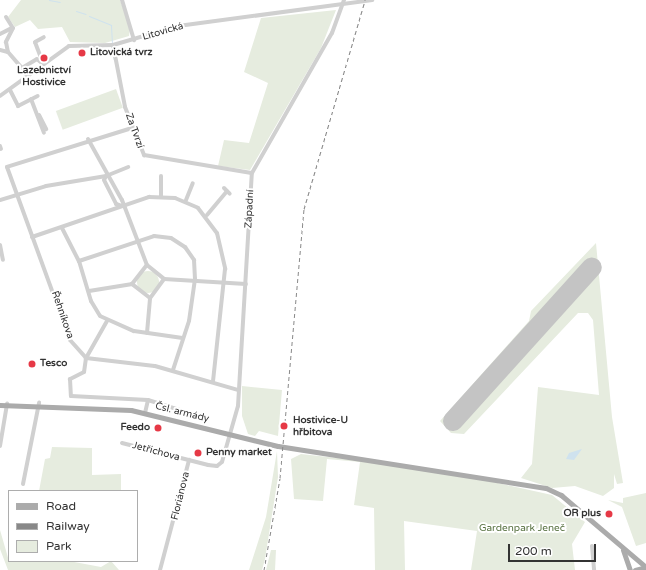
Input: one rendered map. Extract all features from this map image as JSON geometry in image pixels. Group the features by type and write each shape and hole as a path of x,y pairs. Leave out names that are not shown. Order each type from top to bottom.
{"main road":[{"name":"Čsl. armády","path":"0,405 39,403 145,413 280,446 358,456 546,488 561,495 646,567"},
{"path":"621,545 633,569"},
{"path":"633,569 639,561"},
{"path":"633,569 646,567"}],"street":[{"path":"122,0 134,40"},
{"name":"Západní","path":"230,434 238,406 252,173 332,33 344,0"},
{"name":"Litovická","path":"0,96 69,46 113,45 178,26 342,6 372,0"},
{"path":"6,17 13,28"},
{"path":"0,34 13,28"},
{"path":"13,28 6,42 8,52 28,77"},
{"path":"43,64 35,42 44,37"},
{"name":"Za Tvrzí","path":"113,45 132,128 140,151 149,158 252,173"},
{"path":"0,50 8,52"},
{"path":"22,68 38,59 43,64"},
{"path":"10,90 18,106 38,96"},
{"path":"31,99 45,131"},
{"path":"122,206 116,204 104,180 106,176 88,139 132,128"},
{"name":"Řehníkova","path":"86,358 70,340 6,166 88,139"},
{"path":"0,200 17,193 106,176 128,167"},
{"path":"106,176 111,177 122,206 139,240 147,265 164,279 195,279 246,284"},
{"path":"161,176 161,197"},
{"path":"186,200 193,183"},
{"path":"207,215 227,191"},
{"path":"32,237 62,228 122,206 161,197 186,200 207,215 223,250 225,283 214,381"},
{"path":"62,228 79,261 96,310 107,321 147,333 183,338"},
{"path":"79,261 154,236 179,242 192,256 195,279 183,338 173,370"},
{"path":"0,245 4,260"},
{"path":"89,291 132,284 147,265"},
{"path":"147,333 150,298 164,279"},
{"path":"132,284 150,298"},
{"path":"107,321 86,358 84,372 74,375 70,379 69,392 76,398 148,400 202,417"},
{"path":"86,358 173,370 214,381 238,390"},
{"path":"145,413 148,400"},
{"path":"23,484 39,403"},
{"path":"0,446 7,404"},
{"name":"Floriánova","path":"160,570 189,460 217,466 222,462 230,434"},
{"name":"Jetřichova","path":"122,443 189,460"},
{"path":"592,546 594,570"}],"green space":[{"path":"21,0 120,0 130,28 129,36 105,43 70,42 62,27 38,29 30,20 15,27 8,17"},
{"path":"336,10 321,48 250,170 218,166 224,140 249,143 268,83 244,72 261,18"},
{"path":"116,89 123,108 63,130 56,111"},
{"path":"596,243 612,417 623,483 617,484 614,474 614,488 603,496 575,486 552,488 521,478 532,464 538,387 599,395 593,320 588,313 578,313 464,434 451,433 440,421 529,321 531,311"},
{"path":"148,271 156,274 159,282 156,290 148,293 140,290 137,282 140,274"},
{"path":"242,386 282,390 278,436 259,431 255,436 248,434 242,416"},
{"path":"52,447 92,448 92,475 121,474 121,490 39,490 45,459 50,458"},
{"path":"277,451 278,477 265,559 262,570 249,570 266,517"},
{"name":"Gardenpark Jeneč","path":"301,454 364,461 484,480 552,495 585,522 572,544 575,570 471,570 477,531 404,521 405,570 375,570 374,508 354,505 360,462 327,459 323,501 294,499 291,459"},
{"path":"646,493 646,543 636,546 622,507 608,500 623,503 623,498"},
{"path":"0,530 8,562 74,562 101,567 112,562 119,570 8,570 0,549"},
{"path":"271,550 276,550 275,570 266,570"}],"water":[{"path":"582,449 574,460 566,459 569,453"}],"waterway":[{"path":"49,0 60,2"},
{"path":"76,11 86,14"},
{"path":"89,16 111,25 112,42"},
{"path":"111,48 114,60"}],"runway":[{"path":"453,421 592,267"}],"railway":[{"path":"264,570 280,478 304,209 365,0"}],"place":[{"name":"Litovická tvrz","path":"82,53"},
{"name":"Lazebnictví Hostivice","path":"44,58"},
{"name":"Tesco","path":"32,364"},
{"name":"Hostivice-U hřbitova","path":"284,426"},
{"name":"Feedo","path":"158,428"},
{"name":"Penny market","path":"198,453"},
{"name":"OR plus","path":"609,514"}]}
